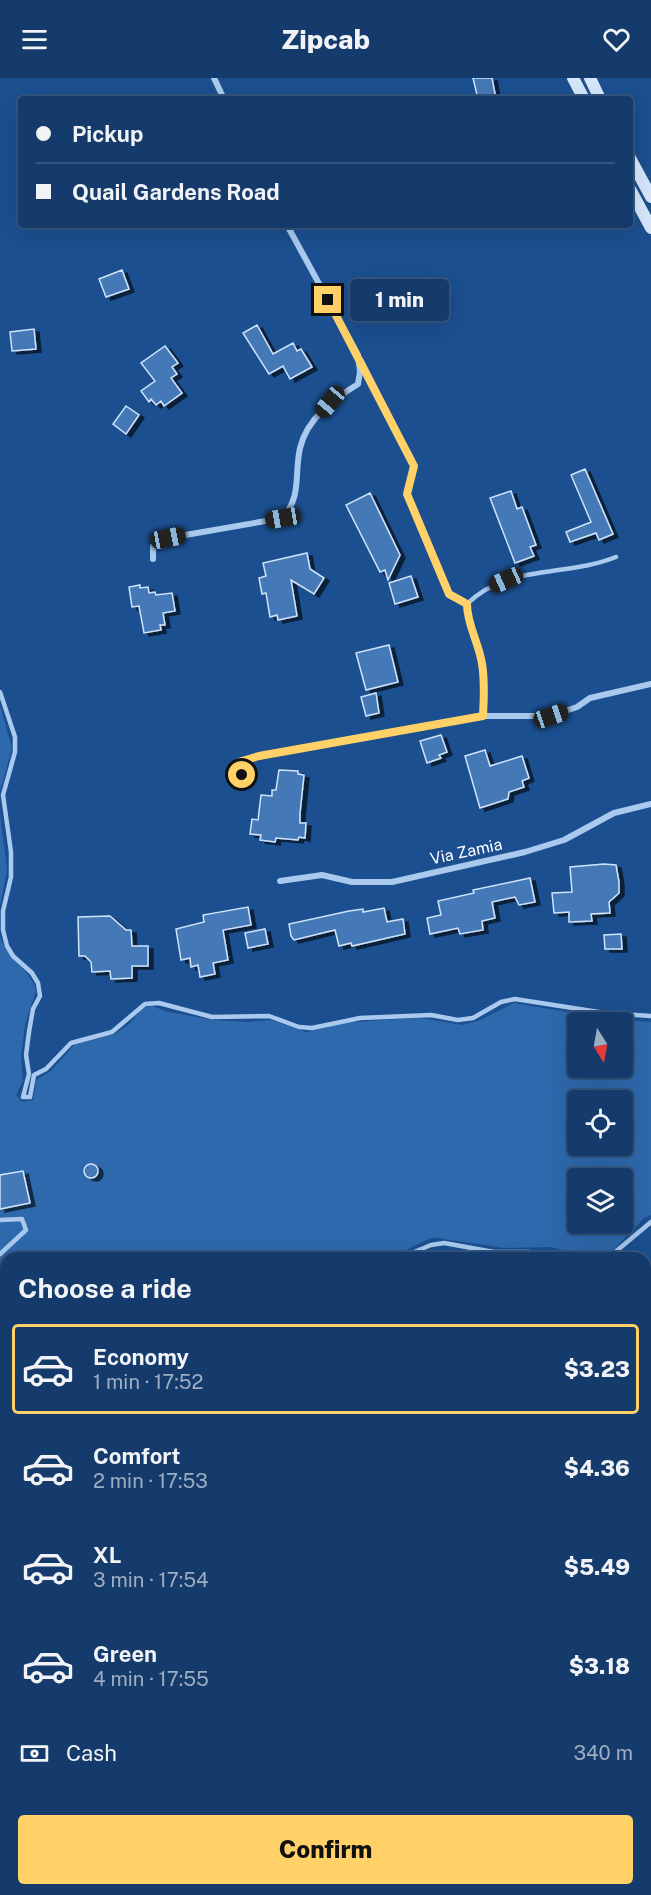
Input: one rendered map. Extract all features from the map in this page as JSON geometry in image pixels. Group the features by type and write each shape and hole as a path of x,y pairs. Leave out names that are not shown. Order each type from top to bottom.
{"main road":[{"path":"573,78 582,96"},
{"path":"590,78 599,96"},
{"path":"633,164 651,197"},
{"path":"633,195 651,228"}],"street":[{"path":"214,78 223,96"},
{"path":"289,228 358,355 414,466 407,494 449,594 467,604"},
{"path":"153,559 153,546 168,538 283,518 294,505 300,447 311,424 330,402 358,384 360,372 358,355"},
{"path":"242,775 237,770 239,762 259,756 483,716 551,716 576,707 590,698 651,684"},
{"name":"Via Zamia","path":"280,881 322,875 352,882 392,882 525,852 564,840 614,813 651,804"}],"lane":[{"path":"483,716 483,664 476,636 467,619 467,604 477,595 506,580 541,572 596,565 616,557"},
{"path":"0,692 15,737 15,752 3,795 11,852 11,877 3,911 3,930 7,946 13,956 32,973 38,983 40,996 33,1009 29,1032 26,1055 29,1074 23,1097 30,1097 34,1075 46,1069 71,1043 112,1032 146,1004 159,1003 212,1017 269,1016 299,1027 312,1028 360,1018 431,1015 458,1020 473,1018 501,1002 515,999 604,1013 651,1016"},
{"path":"0,1220 22,1219 27,1230 2,1252"},
{"path":"615,1252 651,1222"},
{"path":"414,1252 431,1245 444,1243 494,1252 529,1252"}],"shaded area":[{"path":"0,705 12,749 0,791"},
{"path":"0,814 7,870 0,906"},
{"path":"0,935 7,951 29,976 36,991 25,1025 21,1057 23,1081 16,1095 22,1102 33,1100 36,1080 50,1072 75,1044 113,1035 128,1025 143,1008 152,1006 168,1012 214,1020 248,1022 271,1020 306,1032 345,1023 421,1018 462,1025 478,1021 514,1003 567,1012 567,1078 633,1078 633,1021 651,1022 651,1215 644,1218 633,1229 633,1168 567,1168 567,1234 628,1234 612,1251 572,1252 550,1247 504,1248 431,1238 402,1252 0,1252"}],"building":[{"path":"473,78 492,78 495,96 477,96"},
{"path":"122,270 129,289 106,297 99,279"},
{"path":"257,325 273,354 293,343 297,351 301,349 312,367 290,379 283,366 269,374 243,333"},
{"path":"34,329 36,349 12,351 10,332"},
{"path":"165,346 178,363 172,367 177,374 171,378 182,393 164,406 161,401 156,405 151,399 149,402 141,391 155,381 141,363"},
{"path":"126,406 139,415 126,434 113,424"},
{"path":"585,469 613,534 599,540 596,533 570,542 566,532 591,522 571,475"},
{"path":"511,491 517,509 522,507 536,545 530,547 534,556 515,563 490,498"},
{"path":"370,493 400,555 388,580 385,570 380,572 346,505"},
{"path":"307,553 310,569 324,578 314,594 291,580 297,616 278,620 277,615 270,617 266,593 262,594 259,578 266,576 263,563"},
{"path":"411,576 418,597 395,604 389,583"},
{"path":"140,585 140,588 148,587 149,593 155,592 156,595 172,593 175,611 163,613 165,625 160,625 161,630 144,633 139,606 132,607 129,587"},
{"path":"389,645 398,682 366,690 356,653"},
{"path":"376,693 379,713 366,716 361,697"},
{"path":"441,735 447,752 439,755 441,758 427,763 420,741"},
{"path":"485,750 490,766 522,756 529,778 522,781 524,787 509,792 508,799 480,808 465,756"},
{"path":"279,770 298,771 298,774 304,775 300,823 306,823 305,838 299,837 298,840 276,838 275,842 260,840 261,835 250,834 252,819 258,820 261,795 272,796 272,790 276,790"},
{"path":"616,865 619,882 619,893 609,902 610,913 591,914 592,921 569,922 569,912 554,913 552,893 572,892 570,867"},
{"path":"530,878 535,902 519,905 515,897 492,902 495,918 482,921 483,930 460,934 458,928 430,934 427,918 441,915 438,901 474,893 473,890"},
{"path":"248,907 251,925 223,930 228,960 213,963 215,974 200,977 198,965 191,967 190,958 181,960 176,929 204,922 203,915"},
{"path":"384,908 387,922 403,919 405,934 352,946 351,943 339,946 335,930 294,940 291,936 289,924 349,911 363,909 363,912"},
{"path":"110,916 126,930 131,930 132,946 148,946 148,966 132,966 132,978 111,979 110,971 92,972 91,962 85,956 79,956 78,917"},
{"path":"265,929 268,944 248,948 245,933"},
{"path":"621,934 622,949 605,949 604,935"},
{"path":"91,1164 96,1166 98,1171 96,1176 91,1178 86,1176 84,1171 86,1166"},
{"path":"23,1171 30,1203 0,1209 0,1175"}],"route":[{"path":"242,775 237,770 239,762 259,756 483,716 483,664 476,636 467,619 467,604 449,594 407,494 414,466 328,300"}]}
